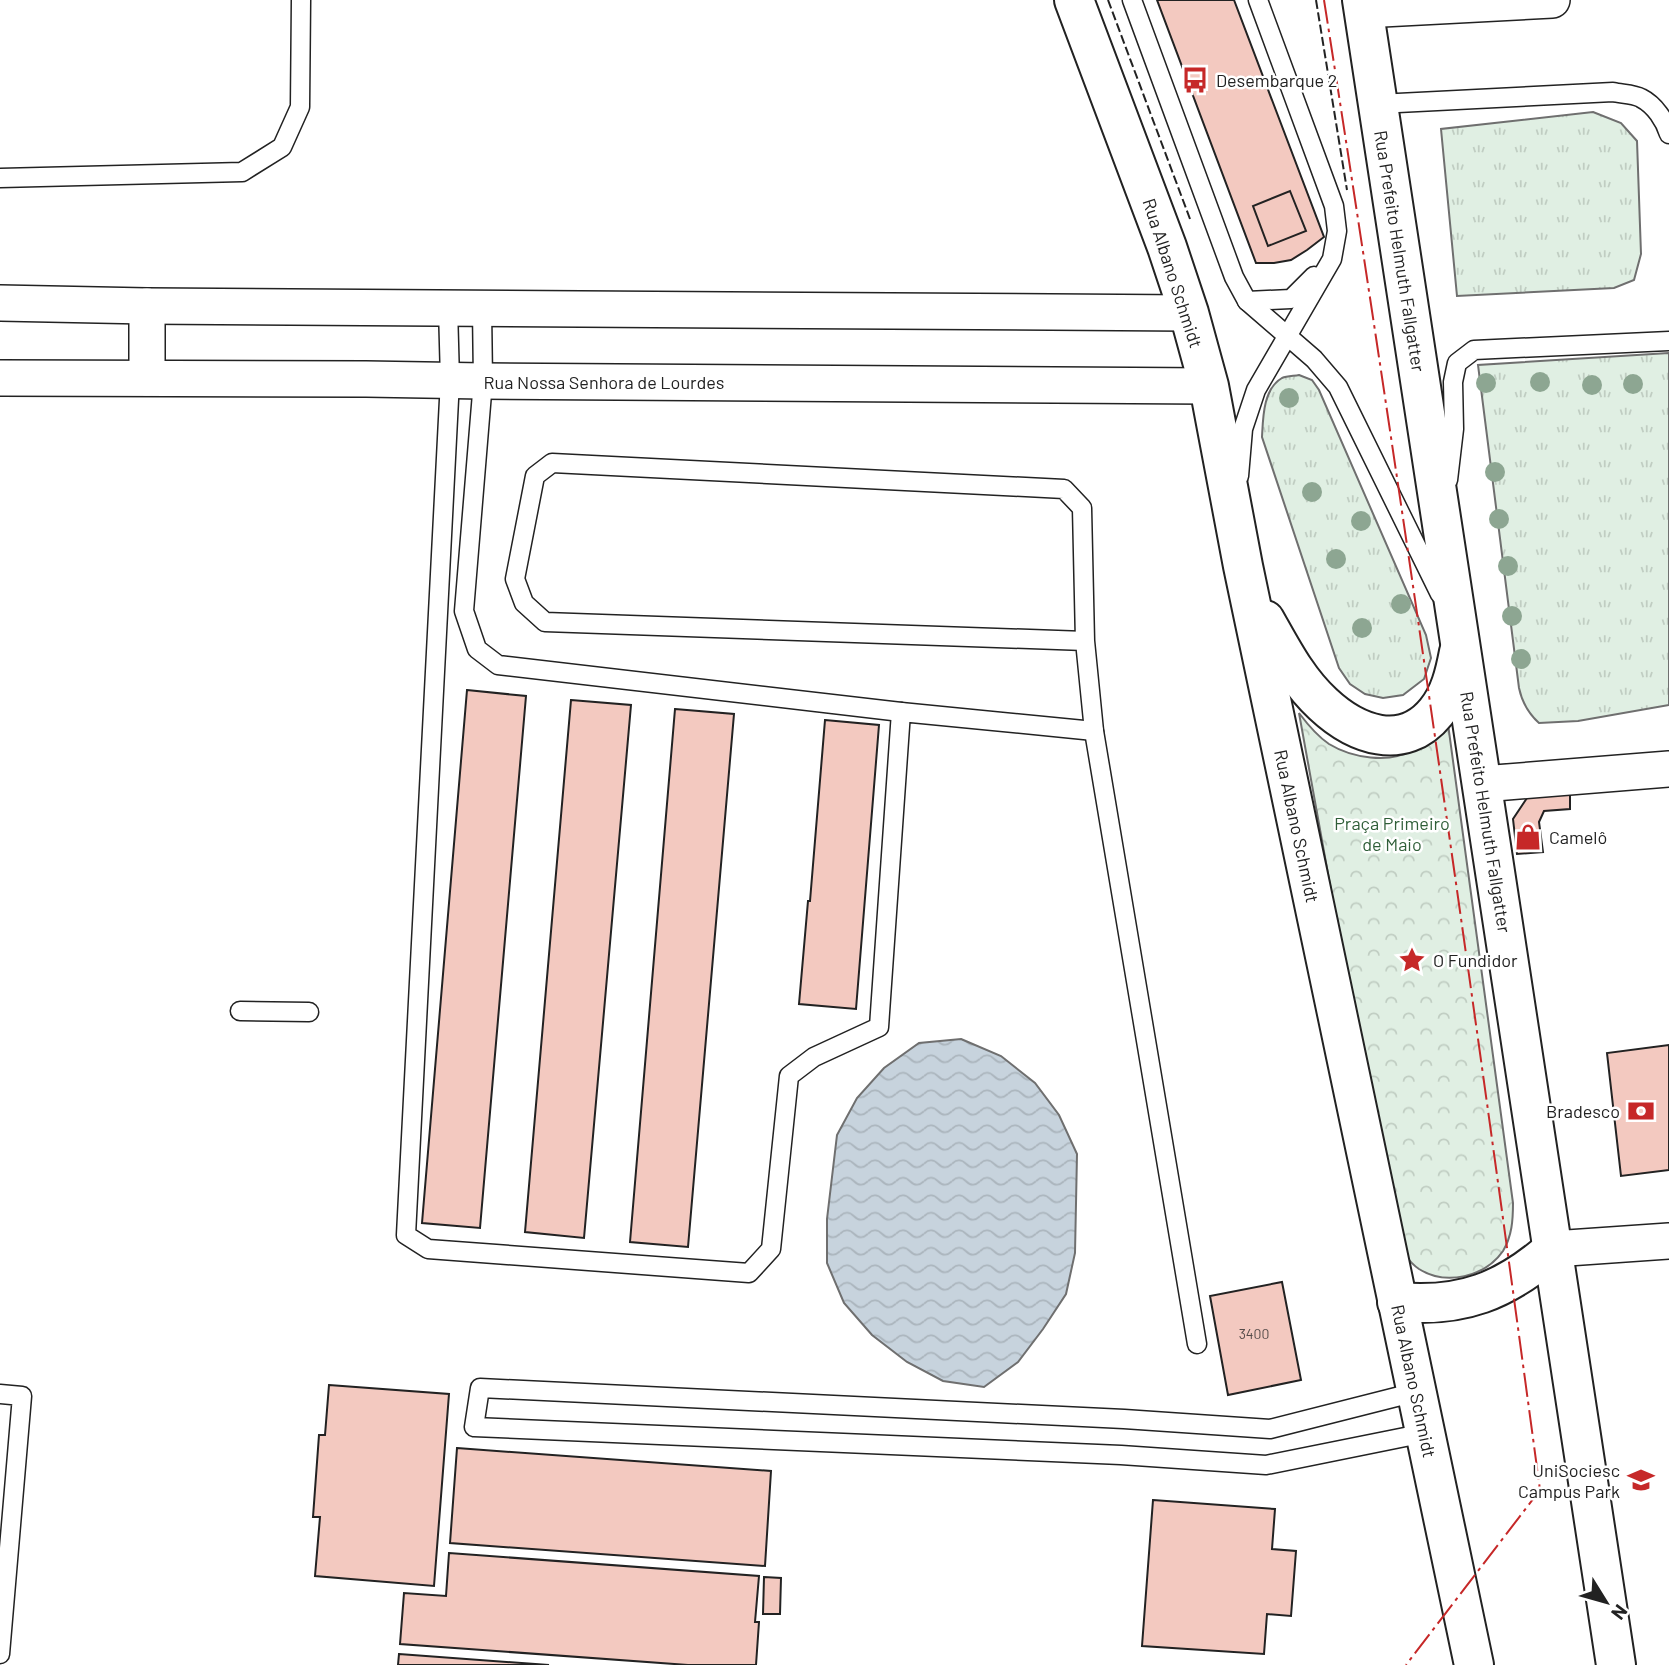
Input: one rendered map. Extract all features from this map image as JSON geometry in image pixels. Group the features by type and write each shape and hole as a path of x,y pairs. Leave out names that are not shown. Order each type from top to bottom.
{"main road":[{"name":"Rua Albano Schmidt","path":"1074,0 1167,247 1209,386 1243,566 1474,1665"},
{"name":"Rua Prefeito Helmuth Fallgatter","path":"1362,5 1616,1665"},
{"path":"1243,566 1258,606 1287,660 1303,682 1323,704 1343,720 1364,731 1385,736 1408,734 1436,712 1455,676 1461,643"},
{"path":"1397,1302 1440,1303 1483,1293 1532,1267 1553,1248"}],"street":[{"path":"1362,5 1552,0"},
{"path":"0,303 1189,313"},
{"path":"147,306 147,378"},
{"name":"Rua Nossa Senhora de Lourdes","path":"0,378 1209,386"},
{"path":"1482,784 1669,769"},
{"path":"1553,1248 1669,1241"}],"lane":[{"path":"0,178 242,172 282,147 300,107 301,0"},
{"path":"1132,0 1229,265 1247,301 1314,359 1338,387 1441,596 1461,643"},
{"path":"1243,566 1239,471 1243,429 1256,390 1332,259 1337,231 1334,206 1258,0"},
{"path":"1378,104 1613,92 1641,98 1657,111 1669,134"},
{"path":"1247,301 1291,299 1332,259"},
{"path":"465,308 467,381 464,611 477,649 498,666 1094,731"},
{"path":"465,308 467,381 406,1235 428,1249 749,1273 771,1249 789,1076 814,1057 879,1027 901,712"},
{"path":"1442,522 1454,429 1453,382 1457,363 1474,350 1669,341"},
{"path":"1085,641 545,622 524,603 515,579 535,476 552,463 1064,489 1082,508 1085,641 1094,731 1197,1344"},
{"path":"240,1011 309,1012"},
{"path":"1416,1392 1270,1429 1125,1419 480,1388 474,1427 1121,1455 1266,1465 1425,1433"},
{"path":"0,1394 22,1396 0,1654"}],"green space":[{"path":"1593,112 1621,123 1637,141 1641,254 1634,280 1614,288 1457,296 1441,129"},
{"path":"1669,353 1669,705 1578,721 1539,723 1526,707 1519,688 1478,365"},
{"path":"1299,375 1312,380 1319,390 1426,635 1431,658 1424,679 1403,695 1383,698 1365,694 1350,684 1339,668 1262,437 1265,404 1271,389 1282,378"},
{"name":"Praça Primeiro de Maio","path":"1299,713 1329,744 1348,753 1371,758 1403,754 1448,724 1513,1203 1511,1228 1503,1251 1476,1273 1453,1278 1441,1277 1419,1269 1407,1258 1393,1234"}],"water":[{"path":"961,1039 1001,1056 1035,1083 1059,1115 1077,1154 1075,1253 1066,1294 1018,1362 984,1387 943,1381 907,1362 872,1335 844,1303 827,1263 827,1219 837,1135 857,1098 884,1068 919,1043"}],"building":[{"path":"1157,0 1234,0 1324,237 1291,260 1256,263"},
{"path":"1290,191 1306,231 1268,246 1253,206"},
{"path":"467,690 526,696 480,1228 422,1223"},
{"path":"571,700 631,705 584,1238 525,1232"},
{"path":"675,709 734,714 688,1247 630,1242"},
{"path":"825,720 879,725 856,1009 799,1004"},
{"name":"Camelô","path":"1570,790 1570,809 1544,811 1539,822 1543,852 1517,854 1513,819 1531,792"},
{"name":"Bradesco","path":"1669,1045 1669,1170 1621,1176 1607,1053"},
{"path":"1282,1282 1301,1380 1228,1395 1210,1296"},
{"path":"329,1385 449,1394 434,1586 315,1576 320,1517 313,1517 319,1435 325,1435"},
{"path":"457,1448 771,1471 765,1566 450,1543"},
{"path":"1153,1500 1275,1509 1272,1549 1296,1551 1291,1616 1267,1614 1264,1654 1142,1646"},
{"path":"449,1553 759,1576 755,1622 759,1622 756,1665 688,1665 400,1644 404,1593 446,1596"},
{"path":"764,1577 781,1578 780,1614 763,1614"},
{"path":"399,1654 549,1665 398,1665"}],"fence":[{"path":"1108,0 1190,219"},
{"path":"1316,0 1347,190"}],"power":[{"path":"1324,0 1436,745 1540,1490 1406,1665"}],"place":[{"name":"Desembarque 2","path":"1195,80"},
{"name":"Camelô","path":"1528,837"},
{"name":"O Fundidor","path":"1412,960"},
{"name":"Bradesco","path":"1641,1111"},
{"name":"UniSociesc Campus Park","path":"1641,1480"}]}
